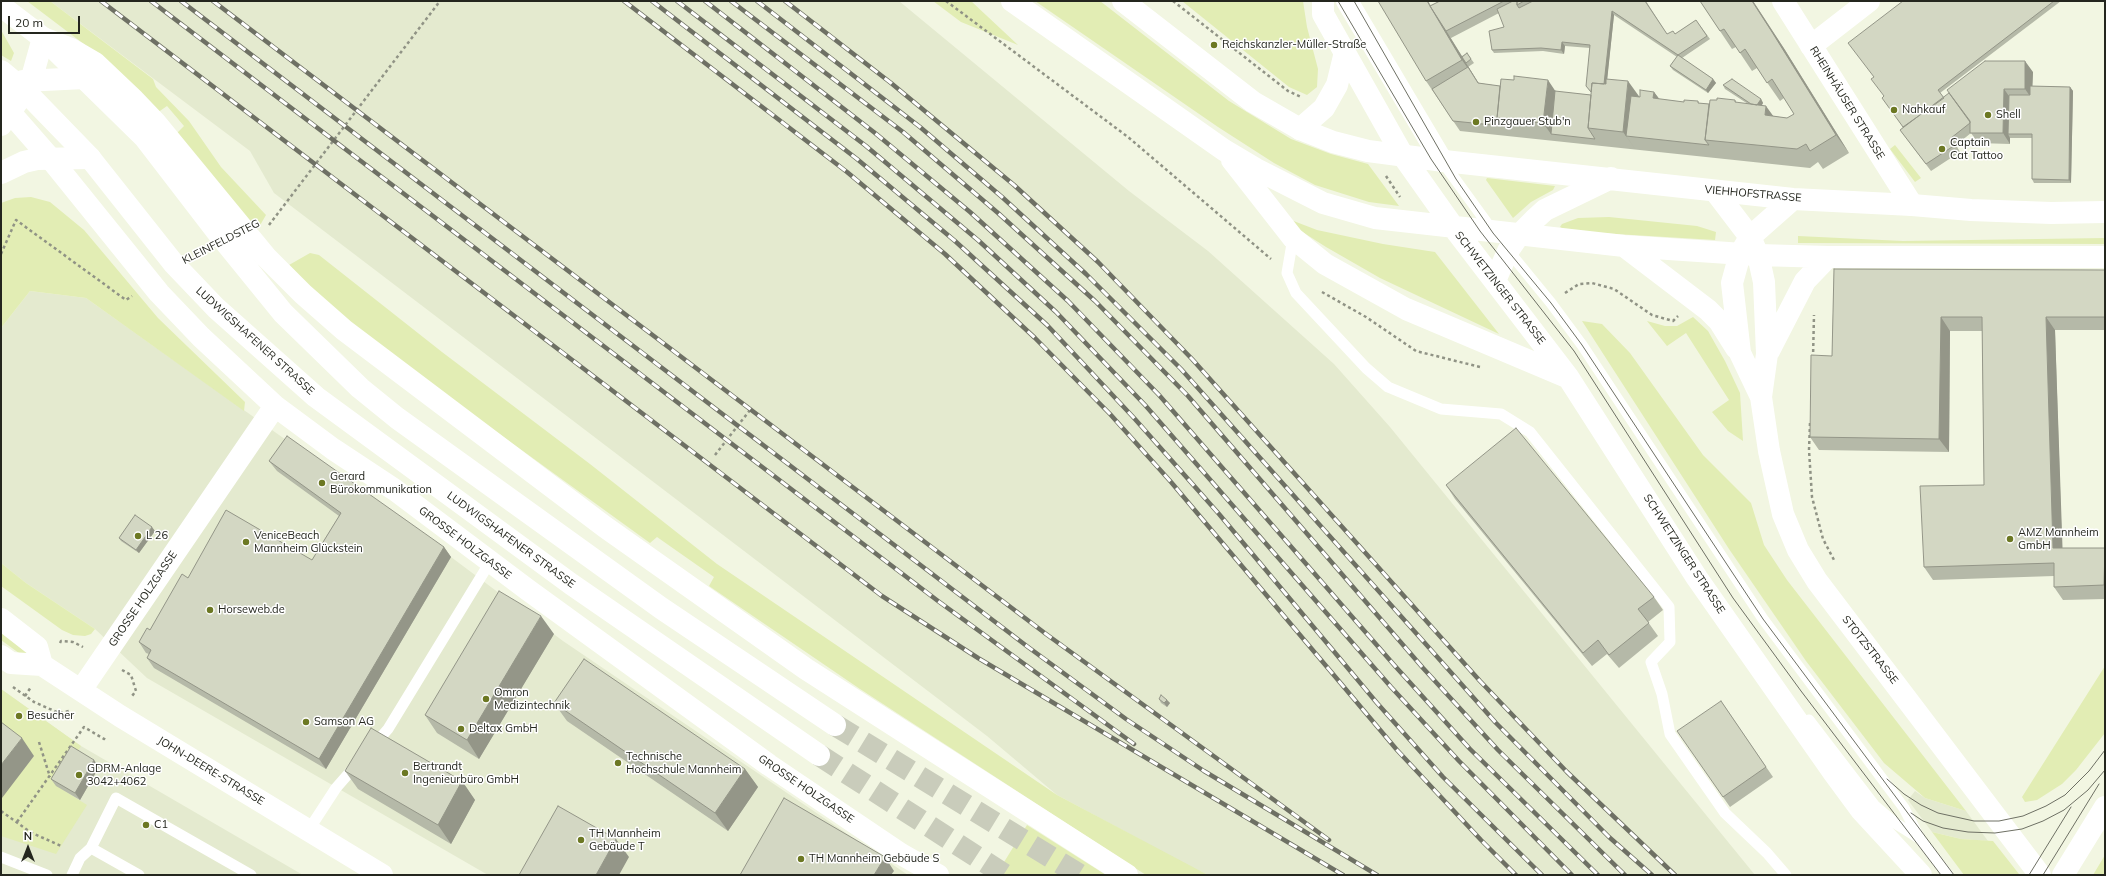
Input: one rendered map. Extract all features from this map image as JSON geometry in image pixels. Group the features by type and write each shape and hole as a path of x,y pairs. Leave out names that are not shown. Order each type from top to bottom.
{"main road":[{"path":"1012,1 1224,150 1292,189 1350,212 1375,218 1493,233 1514,243 1750,249 1828,257 2105,257"},
{"path":"1123,1 1253,102 1300,129 1333,142 1368,151 1403,156"},
{"path":"1324,1 1324,14 1403,156"},
{"path":"1347,1 1442,161"},
{"name":"RHEINHÄUSER STRASSE","path":"1783,1 1912,205"},
{"path":"1811,46 1869,1"},
{"path":"1,6 43,38 145,138 218,233 283,313 360,388 397,418 661,608 835,725"},
{"path":"43,38 15,83 4,113 50,158 160,293 201,336 275,406"},
{"path":"43,38 70,49 95,63 134,100 155,122 266,258 303,294 344,330 605,527 806,669 1127,875"},
{"path":"1300,129 1324,108 1337,85 1345,52"},
{"path":"15,83 85,78"},
{"name":"LUDWIGSHAFENER STRASSE","path":"15,83 90,158 174,264 216,308 316,397 571,584 819,755"},
{"path":"1224,150 1293,238 1325,264 1406,309 1568,377"},
{"name":"VIEHHOFSTRASSE","path":"1403,156 1793,199 2008,211 2105,212"},
{"name":"SCHWETZINGER STRASSE","path":"1403,156 1454,228 1568,377 1697,578 1861,810 1921,875"},
{"path":"1,173 24,162 50,158 90,158"},
{"path":"1496,281 1514,243 1545,210 1611,178"},
{"path":"1715,191 1750,249"},
{"path":"1750,249 1793,199"},
{"path":"1624,246 1708,310 1719,321 1740,353"},
{"name":"STOTZSTRASSE","path":"1750,249 1732,283 1740,353 1761,397"},
{"name":"STOTZSTRASSE","path":"1750,249 1764,282 1767,354 1761,397 1769,452 1784,514 1798,550 1817,581 2040,875"},
{"path":"1767,354 1805,281 1828,257"},
{"name":"GROSSE HOLZGASSE","path":"84,692 275,406 333,450 395,490 690,709 795,783 902,854 938,875"},
{"path":"1,619 38,647 42,665 11,664 1,656"},
{"name":"JOHN-DEERE-STRASSE","path":"42,665 120,716 382,875"},
{"path":"2064,874 2105,807"}],"lane":[{"path":"1442,161 1493,233"},
{"path":"1293,238 1287,273 1296,293 1366,368 1388,387 1441,409 1501,414 1530,432 1669,607 1670,642 1651,662 1662,694 1670,734 1725,813 1767,853 1786,875"},
{"path":"1514,243 1554,306 1582,345 1763,619 1904,808 1920,839 1948,875"},
{"path":"308,831 336,788 388,729 490,562"},
{"path":"1756,662 1800,707 1875,806 1895,823 1920,839"},
{"path":"72,875 80,858 91,848 116,798 251,875"},
{"path":"91,848 139,875"},
{"path":"1,857 47,875"}],"path":[{"name":"KLEINFELDSTEG","path":"266,228 440,1"},
{"path":"946,1 1128,137 1287,273"},
{"path":"1173,1 1288,91 1324,108"},
{"path":"1,254 16,220 126,300 133,296"},
{"path":"1320,292 1366,317 1416,351 1487,369"},
{"path":"1812,366 1814,312"},
{"path":"715,455 750,410"},
{"path":"1810,419 1809,450 1812,497 1823,539 1837,567"},
{"path":"7,683 34,702 59,713 69,711 84,692"},
{"path":"17,822 84,727 104,739 120,716"},
{"path":"39,742 50,777"},
{"path":"1,810 30,832 61,846"}],"shaded area":[{"path":"50,1 899,1 1129,191 1208,251 1334,364 1390,427 1755,875 1208,875 1189,866 1057,795 987,736 274,193 250,151"},
{"path":"30,291 86,298 451,557 563,641 908,875 488,875 147,678 95,629 26,583 1,563 1,328"},
{"path":"1,689 81,746 303,875 1,875"},
{"path":"1915,791 1925,798 1966,811 1988,841 1961,839 1932,832 1908,800"}],"green space":[{"path":"27,1 50,1 153,79 156,87 189,121 221,167 266,215 255,234 176,134 184,126 167,106 157,113 97,54"},
{"path":"933,1 971,1 1018,45 961,22"},
{"path":"1035,1 1100,1 1229,101 1291,139 1331,154 1368,164 1399,206 1369,202 1315,185 1274,163 1218,127"},
{"path":"1182,1 1303,1 1307,27 1318,69 1317,87 1307,95 1289,87"},
{"path":"1,30 14,53 11,61 1,55"},
{"path":"1895,145 1921,178 1915,182 1890,149"},
{"path":"1487,178 1555,186 1553,190 1531,202 1513,218 1486,180"},
{"path":"31,197 50,202 84,230 158,318 245,402 244,411 86,298 30,291 1,328 1,203 15,198"},
{"path":"1609,217 1697,226 1716,232 1715,240 1566,231 1560,227 1562,224 1578,218"},
{"path":"1291,220 1317,230 1383,244 1435,252 1499,334 1380,278 1293,226"},
{"path":"1798,236 1903,241 2105,238 2105,244 1798,243"},
{"path":"310,253 319,255 717,564 1057,795 1208,875 1146,875 860,689 709,586 714,577 657,537 650,543 411,370 321,299 289,265"},
{"path":"1693,317 1708,331 1725,361 1740,393 1743,441 1728,431 1712,412 1729,400 1686,333 1667,346 1647,321 1665,326 1677,326"},
{"path":"1582,321 1602,324 1630,353 1703,455 1751,503 1764,545 1787,580 1966,811 1925,798 1884,763 1806,661 1729,549"},
{"path":"1,563 26,583 95,629 91,634 85,636 73,635 62,630 1,586"},
{"path":"1,631 28,654 23,656 1,640"},
{"path":"2105,666 2105,733 2076,770 2062,784 2037,800 2025,802 2022,797"},
{"path":"1,689 81,746 57,786 87,805 56,854 1,836 1,798 34,756 1,731"},
{"path":"1027,825 1106,875 996,875"},
{"path":"1932,832 1961,839 1993,841 2019,874 1964,875"},
{"path":"2105,855 2105,875 2093,875"}],"building":[{"path":"1378,1 1427,1 1462,60 1426,81"},
{"path":"1440,1 1504,1 1446,31 1430,6"},
{"path":"1513,1 1517,1 1519,8 1533,1 1645,1 1667,34 1673,31 1675,34 1696,20 1707,36 1678,55 1612,11 1604,84 1592,83 1591,92 1586,86 1590,45 1562,42 1561,50 1541,48 1492,50 1489,31 1504,27 1497,9"},
{"path":"1517,1 1524,1 1517,5"},
{"path":"1700,1 1752,1 1836,135 1810,151 1806,144 1797,149 1705,140 1710,100 1717,100 1717,98 1766,106 1765,115 1787,118 1794,114 1772,79 1767,83 1745,49 1740,53 1724,29 1720,31"},
{"path":"1903,1 2054,1 1938,90 1944,98 1903,127 1882,98 1884,96 1871,79 1874,77 1848,43"},
{"path":"1467,53 1471,59 1466,63 1462,57"},
{"path":"1678,55 1713,79 1706,90 1670,66"},
{"name":"Shell","path":"1985,61 2025,61 2025,89 2004,89 2003,133 1970,133 1970,121 1947,90"},
{"path":"1468,67 1478,83 1500,86 1497,118 1503,126 1453,121 1432,89"},
{"path":"1514,76 1548,80 1543,123 1497,118 1501,79 1514,80"},
{"path":"1606,79 1628,81 1623,132 1588,128 1592,83 1606,84"},
{"path":"1732,79 1761,99 1757,105 1751,104 1723,85"},
{"path":"2030,86 2070,87 2069,180 2032,179 2032,134 2008,134 2009,95 2030,95"},
{"path":"1640,90 1654,92 1653,98 1684,102 1684,100 1698,101 1698,103 1709,104 1705,140 1709,145 1626,136 1631,96 1640,97"},
{"path":"1555,91 1591,95 1588,128 1595,139 1551,134"},
{"path":"1949,93 1970,123 1951,138 1955,145 1926,164 1900,130"},
{"path":"1834,269 2105,270 2105,317 2046,317 2053,548 2105,548 2104,585 2054,587 2054,563 1924,567 1920,486 1984,485 1982,317 1941,317 1939,439 1810,437 1811,355 1832,356"},
{"path":"1516,428 1654,597 1638,609 1649,623 1609,655 1598,640 1583,653 1446,485"},
{"path":"287,436 444,547 319,759 147,658 151,650 139,642 147,628 150,630 182,574 188,578 226,510 312,560 341,513 269,461"},
{"name":"L 26","path":"135,515 152,527 136,550 119,538"},
{"path":"499,591 541,616 467,740 425,715"},
{"path":"584,659 745,769 715,813 554,703"},
{"path":"1161,695 1167,700 1164,703 1159,699"},
{"path":"1721,701 1766,767 1723,797 1677,731"},
{"path":"1,722 22,738 1,765"},
{"path":"371,728 462,781 438,825 345,771"},
{"name":"GDRM-Anlage 3042+4062","path":"71,746 94,760 75,793 51,779"},
{"path":"784,798 885,857 874,875 740,875"},
{"path":"558,806 616,839 596,875 519,875"}],"tunnel":[{"path":"835,725 1080,875"},
{"path":"819,755 1005,875"}],"tram line":[{"path":"1338,1 1431,159 1480,231 1574,351 1733,598 1801,691 1941,875"},
{"path":"1354,1 1456,179 1493,233 1551,303 1582,345 1763,619 1954,875"},
{"path":"1887,779 1904,794 1921,805 1938,813 1974,821 1999,821 2023,816 2046,806 2065,795 2089,771 2105,750"},
{"path":"1911,813 1923,821 1943,828 1968,832 1995,833 2022,829 2043,821 2064,810 2088,790 2105,770"},
{"path":"2043,875 2099,784"},
{"path":"2029,875 2071,807"}],"railway":[{"path":"101,1 882,596 978,658 1343,875"},
{"path":"151,1 938,601 1134,744"},
{"path":"181,1 1028,647 1126,719 1204,771 1377,875"},
{"path":"213,1 1046,634 1329,840"},
{"path":"624,1 847,172 945,254 1035,338 1110,414 1171,482 1397,750 1481,840 1516,875"},
{"path":"652,1 857,159 955,241 1047,325 1134,418 1219,514 1377,703 1443,777 1542,875"},
{"path":"677,1 866,146 979,241 1056,312 1145,405 1391,687 1459,761 1572,875"},
{"path":"705,1 875,133 970,212 1068,301 1159,395 1395,666 1470,749 1598,875"},
{"path":"731,1 903,132 998,213 1095,301 1188,396 1423,668 1498,750 1625,875"},
{"path":"757,1 920,127 1002,197 1086,274 1181,369 1496,723 1609,837 1652,875"},
{"path":"785,1 891,83 1014,185 1098,262 1192,359 1480,681 1567,772 1675,875"}],"place":[{"name":"Reichskanzler-Müller-Straße","path":"1214,45"},
{"name":"Nahkauf","path":"1894,110"},
{"name":"Shell","path":"1988,115"},
{"name":"Pinzgauer Stub'n","path":"1476,122"},
{"name":"Captain Cat Tattoo","path":"1942,149"},
{"name":"Gerard Bürokommunikation","path":"322,483"},
{"name":"L 26","path":"138,536"},
{"name":"AMZ Mannheim GmbH","path":"2010,539"},
{"name":"VeniceBeach Mannheim Glückstein","path":"246,542"},
{"name":"Horseweb.de","path":"210,610"},
{"name":"Omron Medizintechnik","path":"486,699"},
{"name":"Besucher","path":"19,716"},
{"name":"Samson AG","path":"306,722"},
{"name":"Deltax GmbH","path":"461,729"},
{"name":"Technische Hochschule Mannheim","path":"618,763"},
{"name":"Bertrandt Ingenieurbüro GmbH","path":"405,773"},
{"name":"GDRM-Anlage 3042+4062","path":"79,775"},
{"name":"C1","path":"146,825"},
{"name":"TH Mannheim Gebäude T","path":"581,840"},
{"name":"TH Mannheim Gebäude S","path":"801,859"}]}
